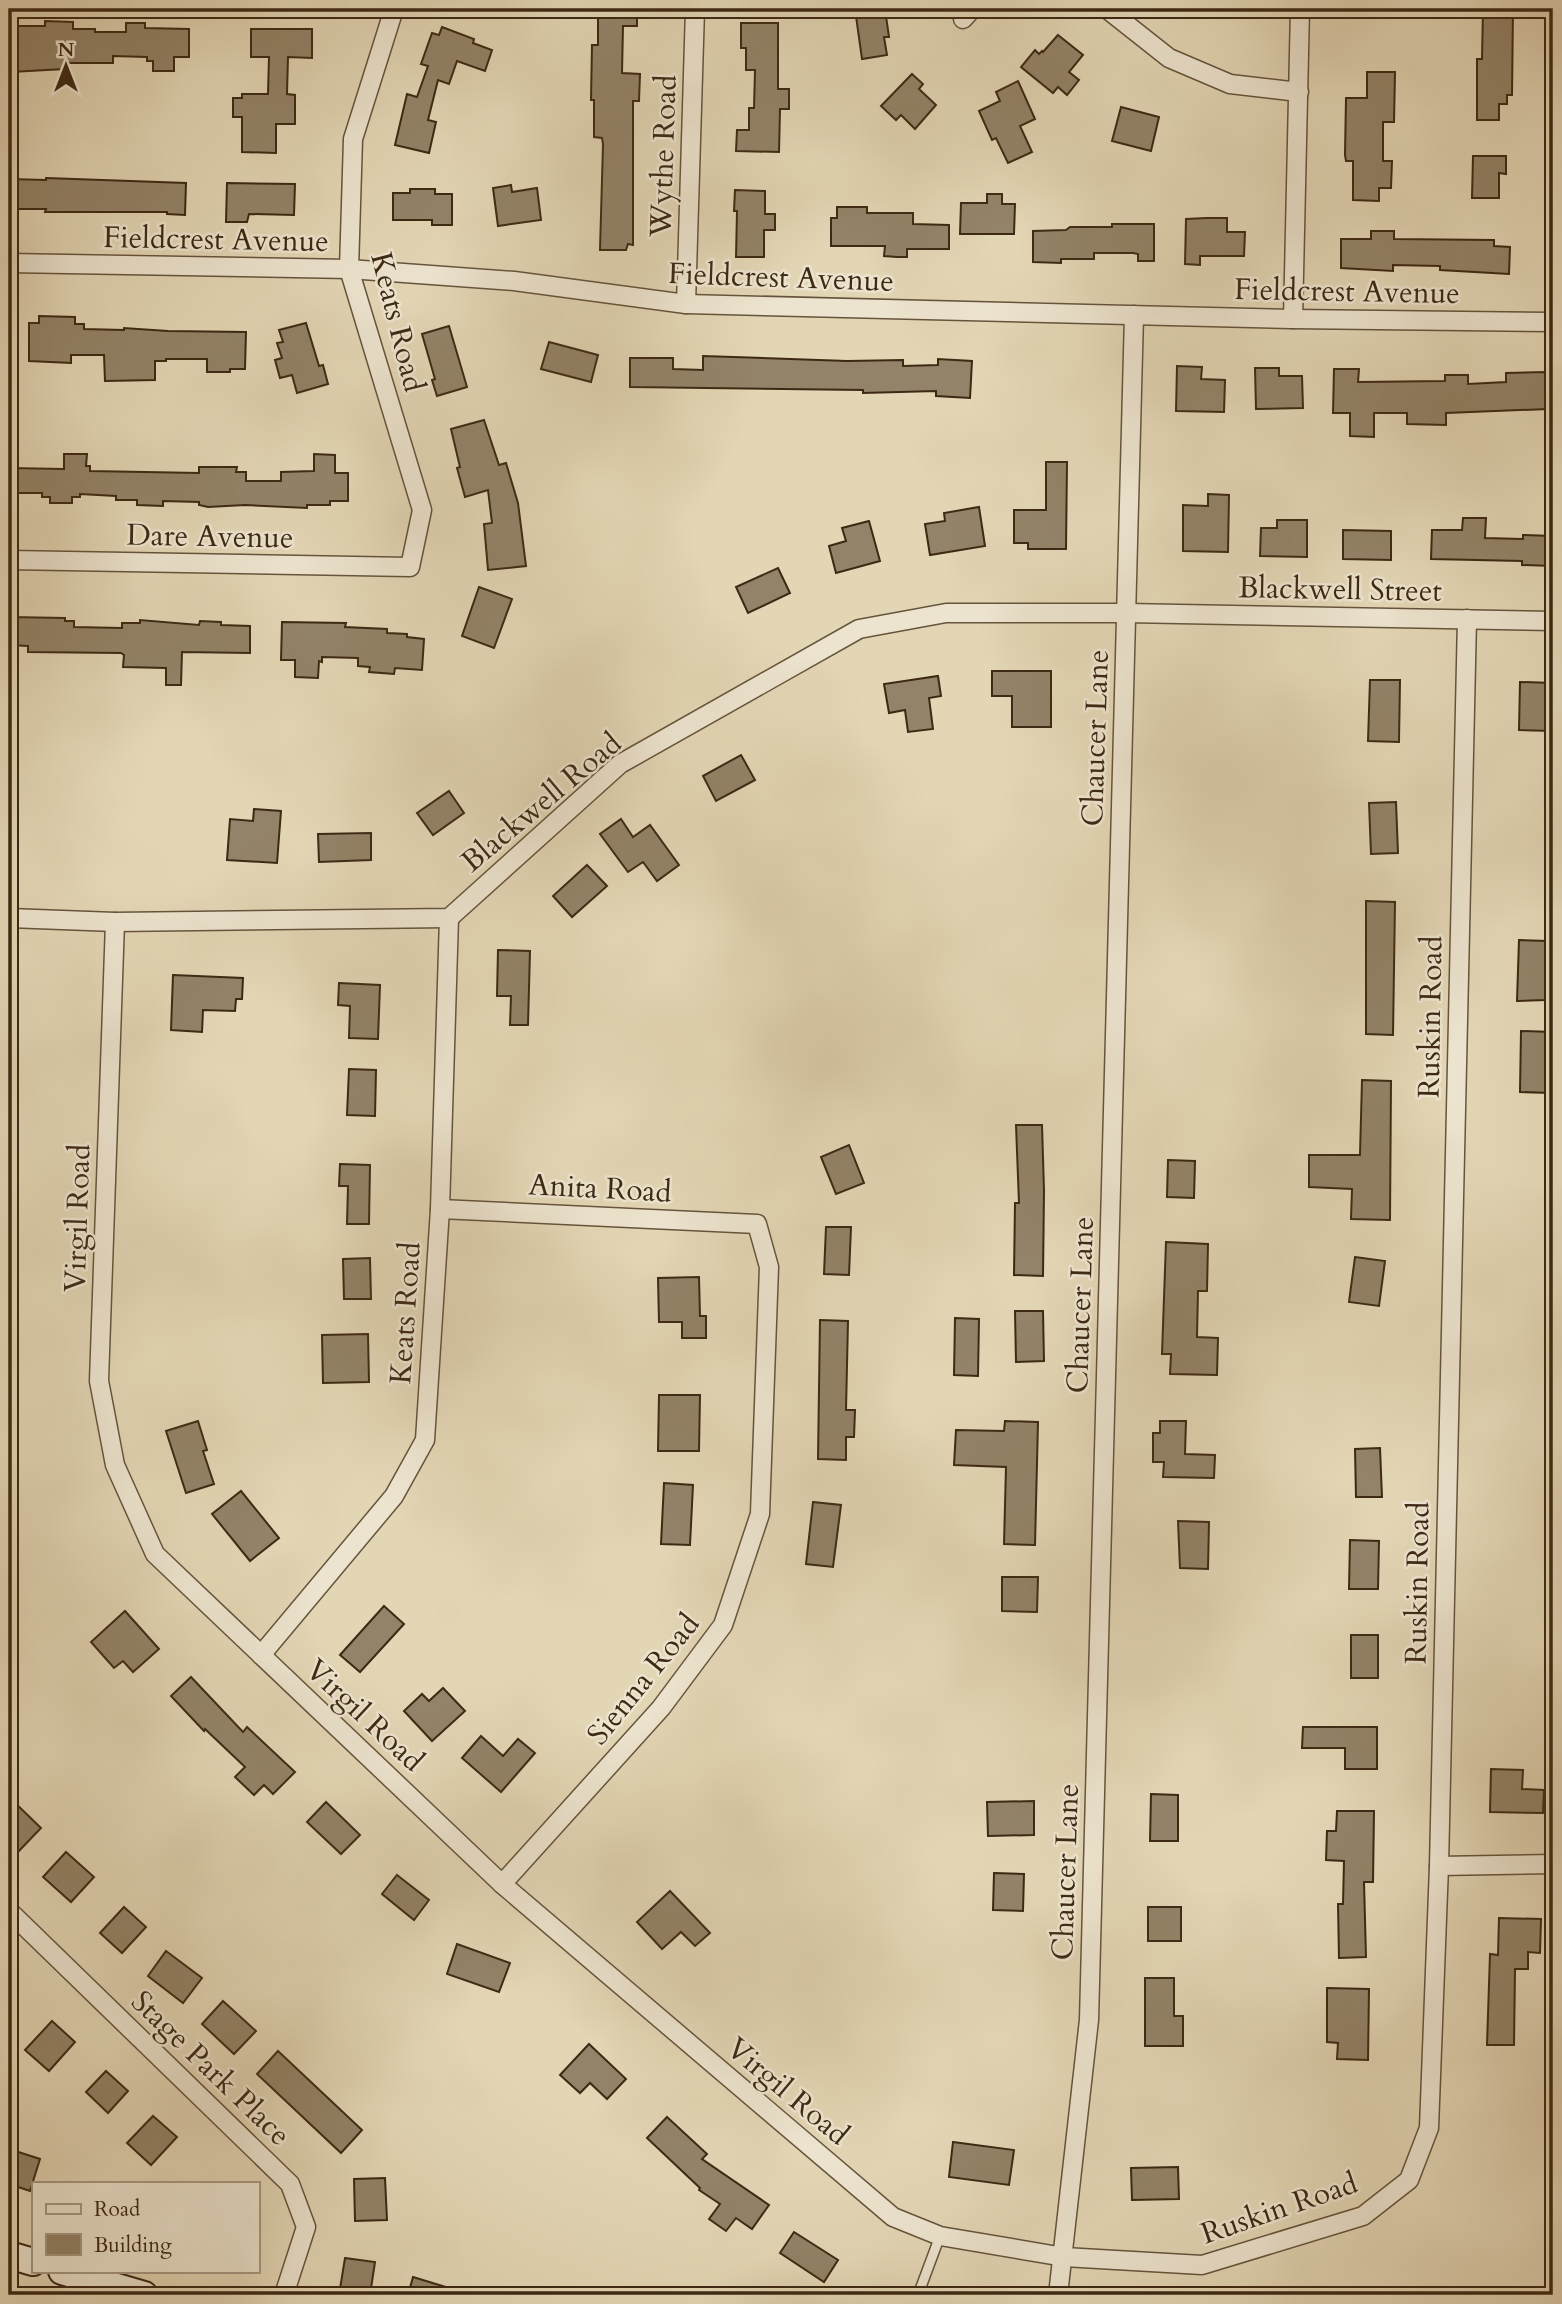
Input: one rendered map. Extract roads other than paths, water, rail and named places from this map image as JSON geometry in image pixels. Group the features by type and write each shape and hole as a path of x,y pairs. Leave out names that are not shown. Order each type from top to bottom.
{"main road":[{"path":"9,2255 32,2262"},
{"path":"65,2272 144,2295"}],"street":[{"name":"Keats Road","path":"394,9 353,139 349,269 422,510 410,567"},
{"name":"Wythe Road","path":"686,304 695,9"},
{"path":"1107,9 1169,58 1230,83 1299,92"},
{"path":"1293,318 1300,9"},
{"name":"Fieldcrest Avenue","path":"9,263 349,269 514,281 686,304 1134,315 1553,321"},
{"name":"Chaucer Lane","path":"1059,2295 1089,2020 1134,315"},
{"name":"Dare Avenue","path":"9,560 410,567"},
{"name":"Blackwell Road","path":"449,918 620,764 859,629 946,613 1126,613"},
{"name":"Blackwell Street","path":"1126,613 1553,621"},
{"name":"Ruskin Road","path":"1064,2257 1202,2265 1363,2216 1409,2180 1429,2128 1439,1866 1467,619"},
{"path":"9,918 115,922 449,918"},
{"name":"Keats Road","path":"261,1655 394,1496 425,1440 440,1209 449,918"},
{"name":"Virgil Road","path":"115,922 99,1381 115,1465 155,1554 502,1884 893,2217 940,2236 1064,2257"},
{"name":"Anita Road","path":"440,1209 757,1224"},
{"name":"Sienna Road","path":"502,1884 661,1708 723,1625 760,1514 769,1267 757,1224"},
{"path":"1439,1866 1553,1864"},
{"name":"Stage Park Place","path":"9,1911 290,2184 306,2227 284,2295"}],"lane":[{"path":"918,2295 940,2236"}]}
